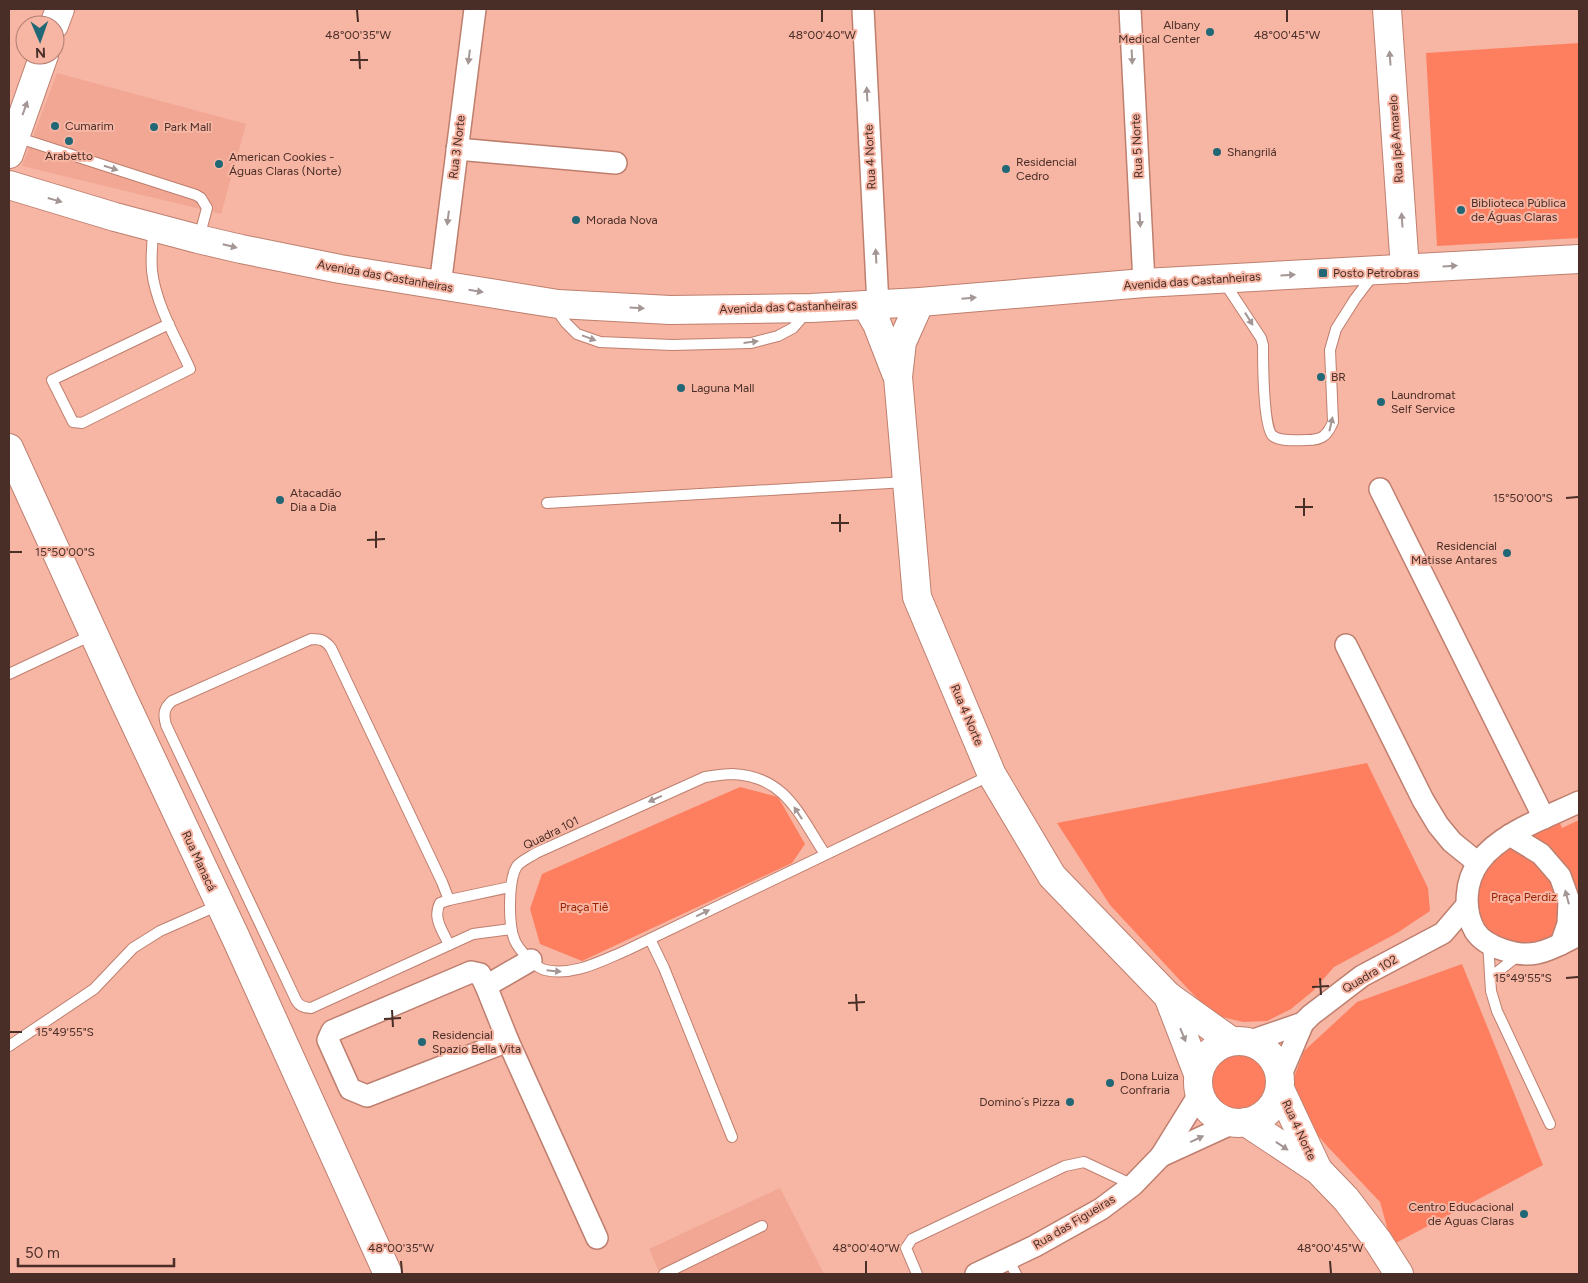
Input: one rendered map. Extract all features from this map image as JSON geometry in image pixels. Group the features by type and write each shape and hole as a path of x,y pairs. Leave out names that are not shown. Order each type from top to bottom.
{"street":[{"name":"Rua 3 Norte","path":"440,286 475,9"},
{"name":"Rua 4 Norte","path":"863,9 872,305 877,324 898,376"},
{"name":"Rua 5 Norte","path":"1130,9 1144,283"},
{"name":"Rua Ipê Amarelo","path":"1386,9 1405,269"},
{"path":"12,145 40,65"},
{"path":"457,149 616,164"},
{"name":"Avenida das Castanheiras","path":"14,193 198,239 340,269 558,304 670,310 872,305 1144,283 1579,258"},
{"name":"Rua 4 Norte","path":"920,302 902,342 898,376 917,597 992,775 1052,876 1168,996 1239,1041"},
{"name":"Rua Manacá","path":"9,448 220,904 388,1274"},
{"path":"1380,489 1544,818"},
{"path":"1346,644 1423,800 1438,825 1452,842 1478,863"},
{"path":"1482,937 1467,905 1468,885 1478,863 1492,847 1510,835 1579,802"},
{"name":"Quadra 102","path":"1443,934 1482,937 1502,950 1522,953 1537,953 1570,939 1568,924 1569,901 1560,876 1541,854 1510,835"},
{"name":"Quadra 102","path":"1239,1041 1303,1023 1362,976 1443,934 1467,905"},
{"path":"486,986 531,960"},
{"path":"508,1041 367,1096 350,1090 328,1040 332,1031 471,972 480,974 508,1041 597,1238"},
{"name":"Rua 4 Norte","path":"1168,996 1199,1084"},
{"name":"Quadra 102","path":"1280,1083 1303,1023"},
{"path":"1239,1041 1260,1046 1270,1054 1277,1065 1280,1083 1276,1101 1268,1111 1258,1118 1240,1122 1221,1119 1210,1112 1202,1100 1199,1084 1203,1062 1212,1051 1239,1041"},
{"name":"Rua 4 Norte","path":"1280,1083 1318,1170"},
{"name":"Rua das Figueiras","path":"976,1274 1012,1267 1101,1209 1133,1185 1161,1156 1199,1084"},
{"name":"Rua 4 Norte","path":"1240,1122 1318,1170 1346,1199 1378,1241 1399,1274"},
{"name":"Rua das Figueiras","path":"1161,1156 1240,1122"}],"lane":[{"path":"12,145 196,195 201,198 207,208 198,239"},
{"path":"154,227 152,272 169,324 190,369 82,423 73,422 52,380 169,324"},
{"path":"1222,279 1261,338 1269,432 1274,437 1313,440 1323,438 1329,432 1333,422 1330,350 1336,329 1355,299 1378,270"},
{"path":"558,304 561,316 577,334 600,342 672,345 751,343 778,336 793,328 811,308"},
{"path":"547,503 907,482"},
{"path":"9,674 94,634"},
{"path":"449,900 354,695 331,648 325,641 311,639 172,701 167,705 163,717 166,725 298,1004 311,1008 473,934 511,929"},
{"name":"Quadra 101","path":"825,854 788,797 779,789 764,780 745,775 730,774 705,777 536,852 518,865 510,886 511,929 521,951 542,970 562,972 582,969 650,939 992,775"},
{"path":"449,945 437,918 436,910 440,903 510,886"},
{"path":"9,1046 94,988 133,948 160,931 220,904"},
{"path":"1482,937 1491,977 1491,990 1497,1011 1550,1124"},
{"path":"650,939 664,968 732,1137"},
{"path":"1491,977 1522,953"},
{"path":"918,1274 906,1248 912,1239 1065,1166 1084,1162 1133,1185"},
{"path":"664,1274 762,1226"}],"shaded area":[{"path":"57,73 246,124 221,214 22,166"},
{"path":"780,1188 824,1274 660,1274 649,1249"}],"green space":[{"path":"1579,43 1579,238 1437,246 1426,53"},
{"path":"1367,763 1428,888 1430,911 1397,933 1334,967 1313,991 1291,1009 1267,1021 1243,1022 1214,1015 1110,905 1057,823"},
{"name":"Praça Tiê","path":"740,787 778,797 805,844 792,863 582,961 540,944 530,909 542,874"},
{"name":"Praça Perdiz","path":"1556,813 1562,828 1579,820 1579,935 1561,944 1488,942 1468,885 1478,863"},
{"path":"1462,964 1543,1165 1392,1245 1380,1202 1303,1118 1293,1080 1304,1051 1357,1002"},
{"path":"1222,1044 1260,1046 1277,1065 1276,1101 1258,1119 1221,1119 1210,1112 1202,1100 1203,1062 1212,1051"}],"place":[{"name":"Albany Medical Center","path":"1210,32"},
{"name":"Cumarim","path":"55,126"},
{"name":"Park Mall","path":"154,127"},
{"name":"Arabetto","path":"69,141"},
{"name":"Shangrilá","path":"1217,152"},
{"name":"American Cookies - Águas Claras (Norte)","path":"219,164"},
{"name":"Residencial Cedro","path":"1006,169"},
{"name":"Biblioteca Pública de Águas Claras","path":"1461,210"},
{"name":"Morada Nova","path":"576,220"},
{"name":"Posto Petrobras","path":"1323,273"},
{"name":"BR","path":"1321,377"},
{"name":"Laguna Mall","path":"681,388"},
{"name":"Laundromat Self Service","path":"1381,402"},
{"name":"Atacadão Dia a Dia","path":"280,500"},
{"name":"Residencial Matisse Antares","path":"1507,553"},
{"name":"Residencial Spazio Bella Vita","path":"422,1042"},
{"name":"Dona Luiza Confraria","path":"1110,1083"},
{"name":"Domino´s Pizza","path":"1070,1102"},
{"name":"Centro Educacional de Aguas Claras","path":"1524,1214"}]}
